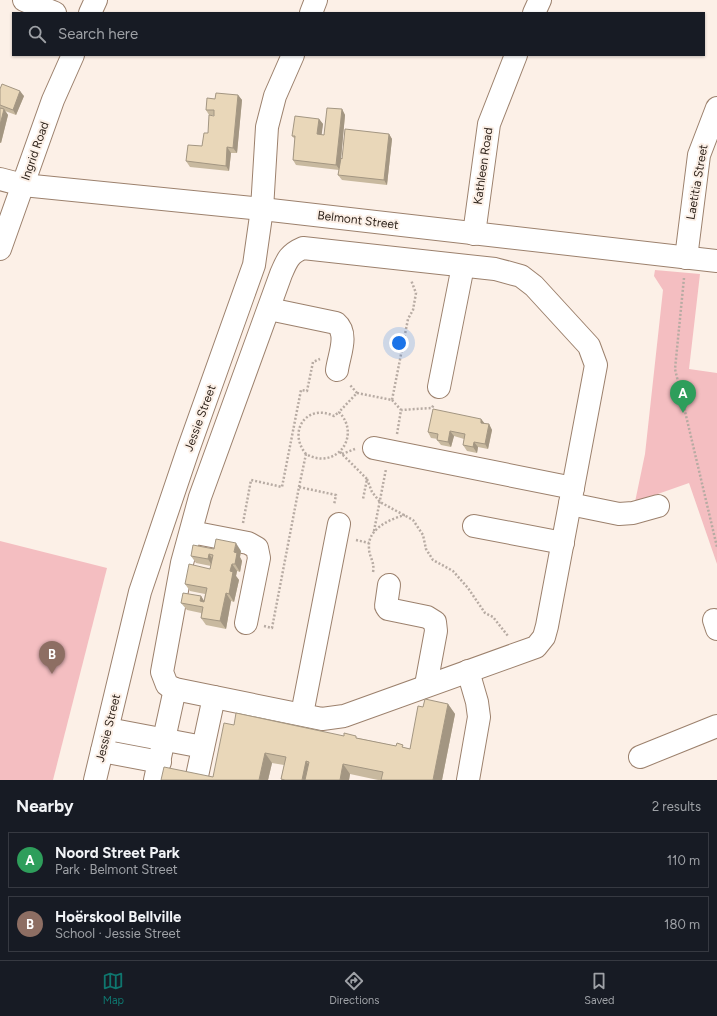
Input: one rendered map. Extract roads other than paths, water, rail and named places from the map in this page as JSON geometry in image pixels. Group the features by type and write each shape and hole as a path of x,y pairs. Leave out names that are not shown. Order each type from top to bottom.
{"street":[{"path":"24,0 53,12"},
{"path":"90,12 96,0"},
{"path":"311,12 316,0"},
{"path":"534,12 540,0"},
{"name":"Ingrid Road","path":"0,249 53,100 72,56"},
{"name":"Jessie Street","path":"95,780 102,751 124,732 140,592 188,450 254,265 262,209 268,121 275,96 292,56"},
{"name":"Kathleen Road","path":"474,234 488,124 516,56"},
{"name":"Laetitia Street","path":"685,264 699,155 717,108"},
{"name":"Belmont Street","path":"0,179 23,185 262,209 474,234 685,264 717,261"},
{"path":"303,248 463,266 495,269 521,276 534,286 589,346 593,352 596,365 544,637 536,647 426,685 344,716 322,719 175,689 167,685 162,672 182,563 200,497 288,259 294,252 303,248"},
{"path":"439,387 463,266"},
{"path":"269,309 336,323 343,332 338,360"},
{"path":"385,450 572,496 619,514 633,513 658,506"},
{"path":"302,714 339,524"},
{"path":"474,526 563,543"},
{"path":"191,532 253,544 259,553 246,623"},
{"path":"381,582 388,609 427,617 435,622 436,631 426,685"},
{"path":"468,671 477,702 479,717 468,780"},
{"path":"102,751 127,756 157,771 175,689"},
{"path":"197,776 214,697"},
{"path":"640,757 717,726"},
{"path":"127,756 124,732 203,747"}],"place":[{"name":"Noord Street Park","path":"683,413"},
{"name":"Hoërskool Bellville","path":"52,674"}]}
